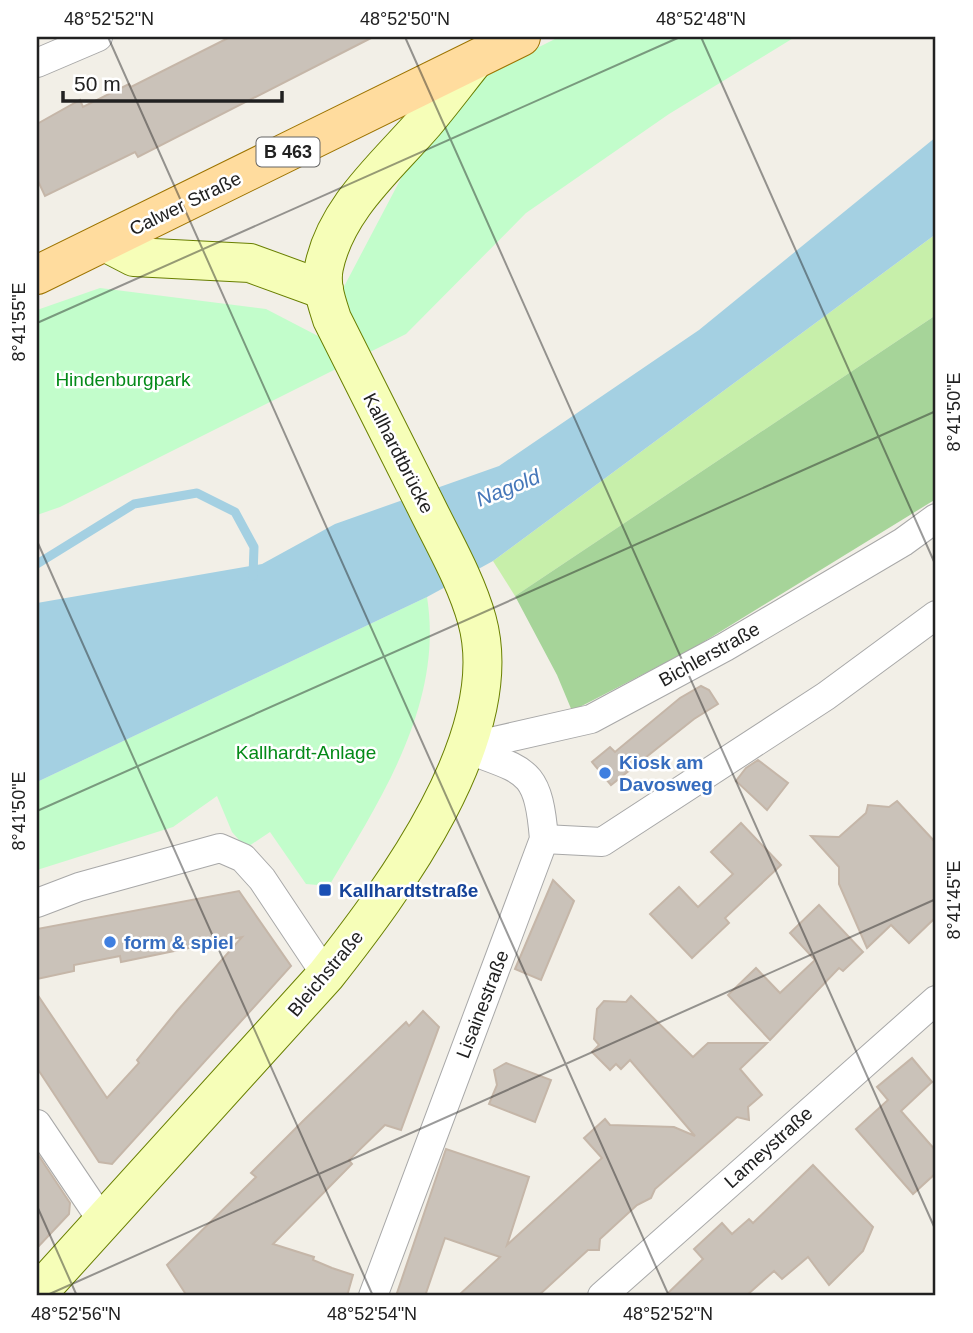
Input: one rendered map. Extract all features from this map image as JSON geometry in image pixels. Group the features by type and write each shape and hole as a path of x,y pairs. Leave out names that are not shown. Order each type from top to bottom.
{"main road":[{"name":"Calwer Straße","path":"37,275 521,37"}],"street":[{"path":"37,55 53,37"},
{"path":"37,63 98,37"},
{"path":"328,305 323,270 330,245 345,217 373,178 424,123 472,63"},
{"path":"104,242 134,257 250,264 328,305"},
{"name":"Kallhardtbrücke","path":"328,305 463,587"},
{"name":"Bichlerstraße","path":"464,748 591,719 725,647 903,542 936,518"},
{"name":"Bleichstraße","path":"37,1294 326,975 413,856 437,814 464,748 482,677 477,621 463,587"},
{"path":"544,839 602,842 826,696 936,615"},
{"name":"Lisainestraße","path":"373,1296 544,839 541,801 524,771 464,748"},
{"path":"37,903 79,887 220,848 243,858 262,879 326,975"},
{"name":"Lameystraße","path":"602,1296 936,1000"},
{"path":"37,1124 103,1222"}],"green space":[{"name":"Hindenburgpark","path":"559,37 795,37 669,114 526,213 406,334 60,507 37,515 37,310 100,288 266,309 318,336 408,165 475,79"},
{"path":"936,234 936,315 515,596 493,561"},
{"path":"936,315 936,499 692,649 572,711 557,675 515,596"},
{"name":"Kallhardt-Anlage","path":"427,597 430,636 426,675 417,712 404,749 387,784 329,886 306,884 270,832 246,848 232,832 217,796 173,827 37,870 37,782"}],"water":[{"name":"Nagold","path":"936,137 936,234 493,561 427,597 37,782 37,603 262,564 335,524 499,466 699,330"}],"building":[{"path":"230,37 373,37 138,157 135,152 45,196 37,179 37,124 80,100 83,107 129,84 131,87"},
{"path":"701,686 709,690 718,704 694,719 611,785 592,762 610,747 615,752 680,698"},
{"path":"758,760 788,783 767,810 736,781 746,768"},
{"path":"897,801 936,843 936,917 909,943 891,925 867,948 839,884 839,867 811,836 839,837 866,813 868,805 889,807"},
{"path":"741,823 781,865 725,918 729,923 692,958 650,914 679,887 698,907 733,874 711,852"},
{"path":"553,880 574,901 541,980 515,969"},
{"path":"239,891 291,966 112,1164 99,1162 37,1068 37,994 107,1098 139,1063 137,1060 177,1011 242,937 121,962 120,956 74,965 74,971 37,979 37,929"},
{"path":"819,905 863,952 843,971 839,968 770,1040 728,995 756,968 780,993 815,960 790,933"},
{"path":"631,996 693,1057 708,1043 767,1043 740,1069 762,1095 748,1107 749,1120 737,1117 655,1189 651,1198 637,1205 600,1239 599,1250 588,1250 538,1296 458,1296 500,1257 445,1238 425,1296 396,1296 446,1149 529,1177 507,1245 602,1158 584,1138 605,1119 610,1125 674,1127 695,1136 630,1060 621,1069 616,1064 610,1070 592,1052 599,1045 594,1039 597,1009 604,1001 626,1002"},
{"path":"423,1011 439,1027 401,1130 385,1125 349,1160 352,1164 273,1244 314,1257 313,1260 353,1275 347,1296 187,1296 167,1265 256,1177 251,1173 305,1119 406,1022 409,1026"},
{"path":"912,1058 932,1082 901,1111 936,1151 936,1173 913,1194 856,1129 888,1100 877,1087"},
{"path":"506,1063 551,1080 535,1122 489,1104 497,1085 494,1070"},
{"path":"37,1153 70,1203 69,1214 37,1248"},
{"path":"813,1165 873,1227 863,1251 829,1285 808,1257 782,1279 774,1271 746,1296 665,1296 703,1259 694,1249 722,1223 732,1234 749,1219 753,1223"}],"waterway":[{"path":"37,564 134,504 197,493 235,512 254,547 253,576"}],"place":[{"name":"Kiosk am Davosweg","path":"605,773"},
{"name":"Kallhardtstraße","path":"325,890"},
{"name":"form & spiel","path":"110,942"}]}
